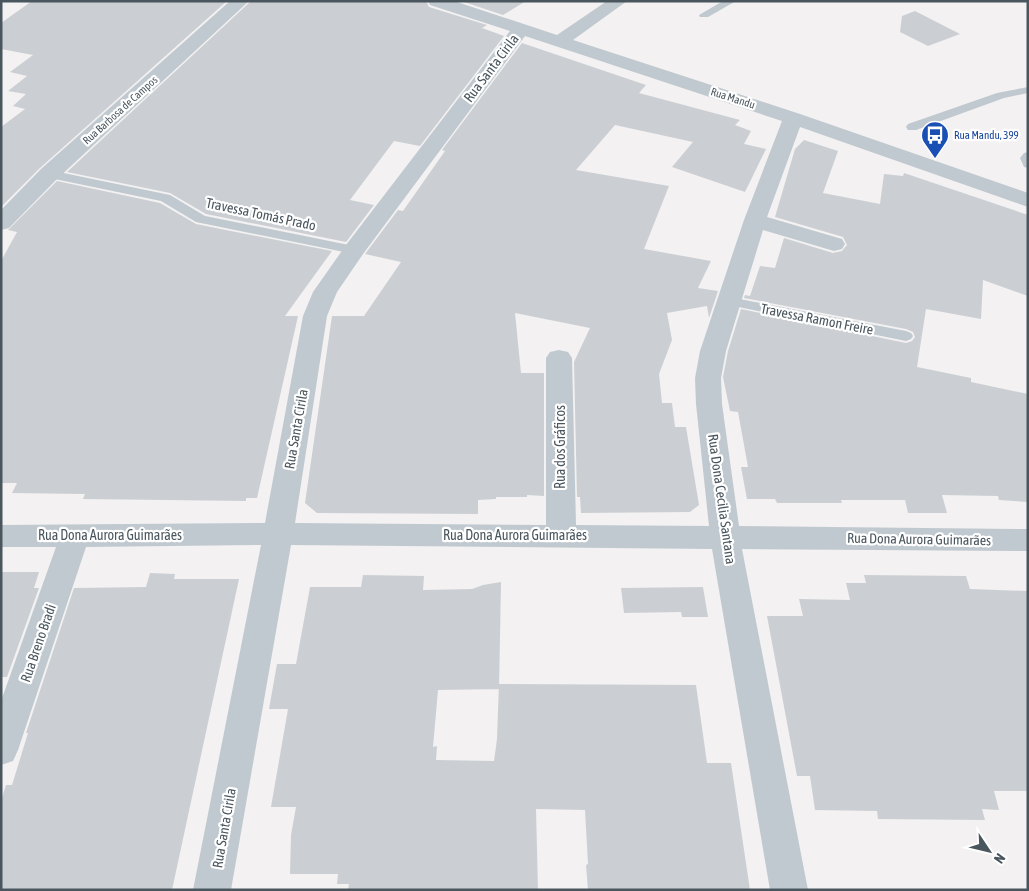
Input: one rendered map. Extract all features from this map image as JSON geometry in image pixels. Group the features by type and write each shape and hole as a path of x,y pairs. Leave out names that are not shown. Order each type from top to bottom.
{"street":[{"name":"Rua Barbosa de Campos","path":"1,223 49,174 241,1"},
{"name":"Rua Mandu","path":"436,1 793,118 1028,200"},
{"path":"558,42 619,1"},
{"name":"Rua Santa Cirila","path":"212,890 278,534 315,316 325,292 354,250 520,30"},
{"name":"Rua Dona Cecilia Santana","path":"789,890 725,536 709,404 708,378 712,351 755,220 793,118"},
{"path":"755,220 834,244"},
{"name":"Rua dos Gráficos","path":"559,358 561,536"},
{"name":"Rua Dona Aurora Guimarães","path":"1,536 278,534 725,536 1028,540"},
{"name":"Rua Breno Bradi","path":"1,750 76,535"}],"lane":[{"path":"704,15 731,1"},
{"path":"912,127 1001,95 1028,90"},
{"path":"1028,156 1026,158 1028,164"},
{"name":"Travessa Tomás Prado","path":"49,174 165,198 176,202 192,216 201,219 354,250"},
{"name":"Travessa Ramon Freire","path":"729,301 906,336"}],"building":[{"path":"32,1 227,1 40,168 1,207 1,127 25,109 13,106 26,94 8,91 27,76 10,72 33,55 1,49 1,23"},
{"path":"251,1 426,1 429,7 487,25 482,28 504,36 420,146 394,141 350,200 374,205 346,242 206,214 170,193 67,172"},
{"path":"461,1 526,1 503,15"},
{"path":"915,11 960,34 928,46 900,32 902,16"},
{"path":"522,43 646,85 639,93 740,120 735,125 751,131 744,144 766,149 745,192 672,167 693,142 615,125 576,170 669,186 644,249 711,261 698,288 718,291 709,318 707,306 667,313 672,340 659,374 662,403 672,403 675,427 686,427 699,505 690,512 581,513 580,497 577,497 574,362 590,328 515,313 521,373 544,373 544,496 527,495 527,497 496,497 496,499 478,500 478,514 317,513 305,503 332,316 364,316 401,262 365,254 398,210 403,211 445,151 442,150"},
{"path":"804,140 838,151 823,193 880,204 884,174 903,176 904,173 1028,215 1028,296 983,280 981,319 926,309 917,367 971,378 971,382 1028,394 1028,502 999,500 998,496 942,495 947,513 908,513 905,500 841,500 842,503 777,503 775,499 747,499 741,467 748,467 738,412 730,411 723,377 728,351 741,309 906,343 912,341 915,337 913,332 906,329 744,298 745,295 750,296 760,266 775,268 784,238 833,253 842,251 847,245 843,237 775,217 795,149"},
{"path":"57,181 160,203 196,224 332,251 285,316 298,316 257,498 246,498 246,501 83,499 85,494 12,493 17,483 1,483 1,261 17,232 8,230"},
{"path":"1,572 39,572 34,588 39,588 7,677 1,677"},
{"path":"150,573 175,574 174,579 239,579 172,890 1,890 1,801 6,785 12,785 28,733 26,733 74,588 146,587"},
{"path":"363,575 424,576 423,590 472,589 501,582 499,684 696,685 707,763 731,763 750,890 588,890 585,810 536,809 538,890 348,890 349,884 337,884 338,874 290,874 291,835 296,807 271,807 288,709 269,709 277,664 296,664 310,587 361,587","holes":["499,689 494,761 436,760 437,746 433,747 438,690"]},
{"path":"864,575 966,576 970,589 1028,591 1028,791 994,791 999,810 982,809 985,820 878,819 877,811 815,810 810,776 797,776 767,616 803,616 799,599 850,600 846,583 866,583"},
{"path":"703,587 708,617 682,617 681,612 624,613 621,588"}],"place":[{"name":"Rua Mandu, 399","path":"935,159"}]}
